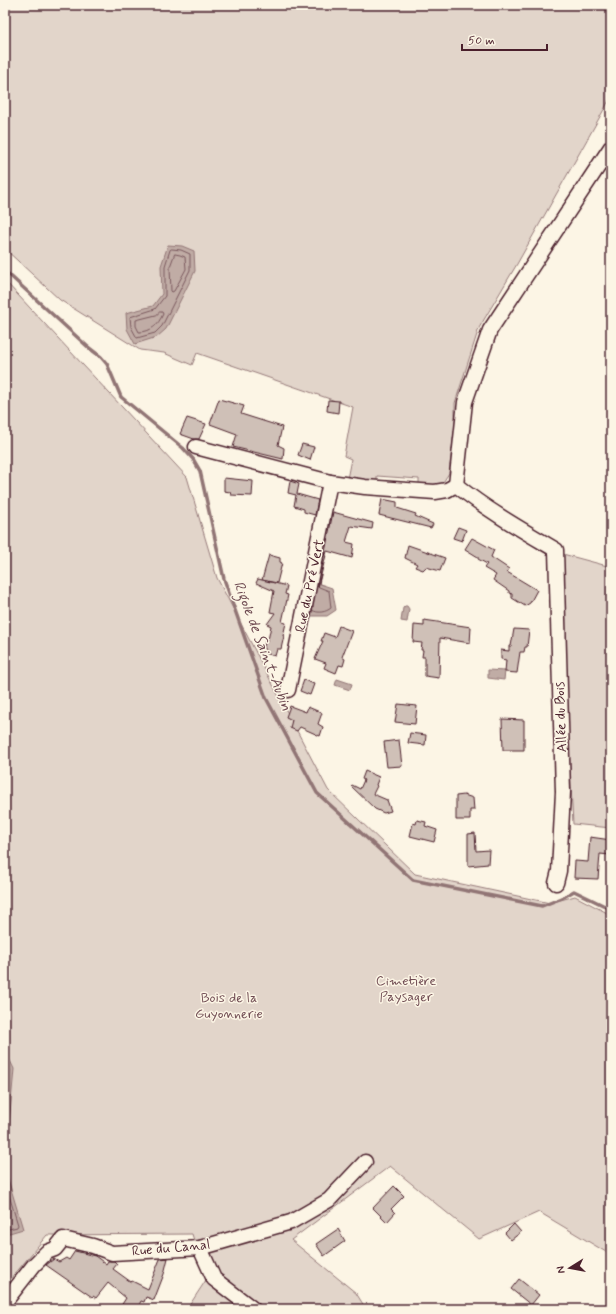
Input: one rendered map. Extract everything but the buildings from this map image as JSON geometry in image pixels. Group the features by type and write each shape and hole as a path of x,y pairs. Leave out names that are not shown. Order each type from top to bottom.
{"street":[{"path":"196,447 330,482 365,487 435,492 446,490 456,485 465,402 490,330 611,147"},
{"name":"Rue du Pré Vert","path":"288,690 330,482"},
{"name":"Allée du Bois","path":"456,485 474,500 556,550 563,792 559,871 556,883"},
{"name":"Rue du Canal","path":"5,1302 34,1265 47,1252 55,1249 63,1239 93,1246 112,1253 200,1248 292,1222 329,1200 365,1162"},
{"path":"200,1248 214,1279 253,1309"}],"green space":[{"path":"5,5 611,5 611,97 517,264 479,328 455,403 455,424 449,473 440,487 419,487 419,479 377,476 377,483 347,479 351,459 344,456 353,407 197,353 192,365 164,353 140,350 60,300 5,249"},
{"name":"Bois de la Guyonnerie","path":"5,281 187,477 217,578 328,790 415,874 550,903 575,896 611,915 611,1255 539,1212 479,1239 390,1166 291,1240 356,1293 366,1309 187,1309 206,1280 192,1234 47,1235 5,1286"},
{"path":"559,553 611,567 611,828 573,824"}],"water":[{"path":"168,245 182,246 194,251 195,271 166,329 157,337 135,344 127,329 126,313 153,306 162,294 161,266"},
{"path":"311,581 332,588 336,610 327,616 307,616"},
{"path":"405,606 409,609 407,622 401,621 403,608"},
{"path":"488,670 505,671 504,680 488,678"},
{"path":"337,679 352,684 350,690 335,685"},
{"path":"5,1050 14,1069 5,1169"},
{"path":"5,1169 23,1229 6,1234 5,1234"}],"waterway":[{"name":"Rigole de Saint-Aubin","path":"5,271 88,347 101,357 107,364 121,397 183,448 193,459 200,471 224,579 266,698 317,793 413,880 542,906 562,898 574,891 611,909"}],"park label":[{"name":"Cimetière Paysager","path":"406,990"}]}
